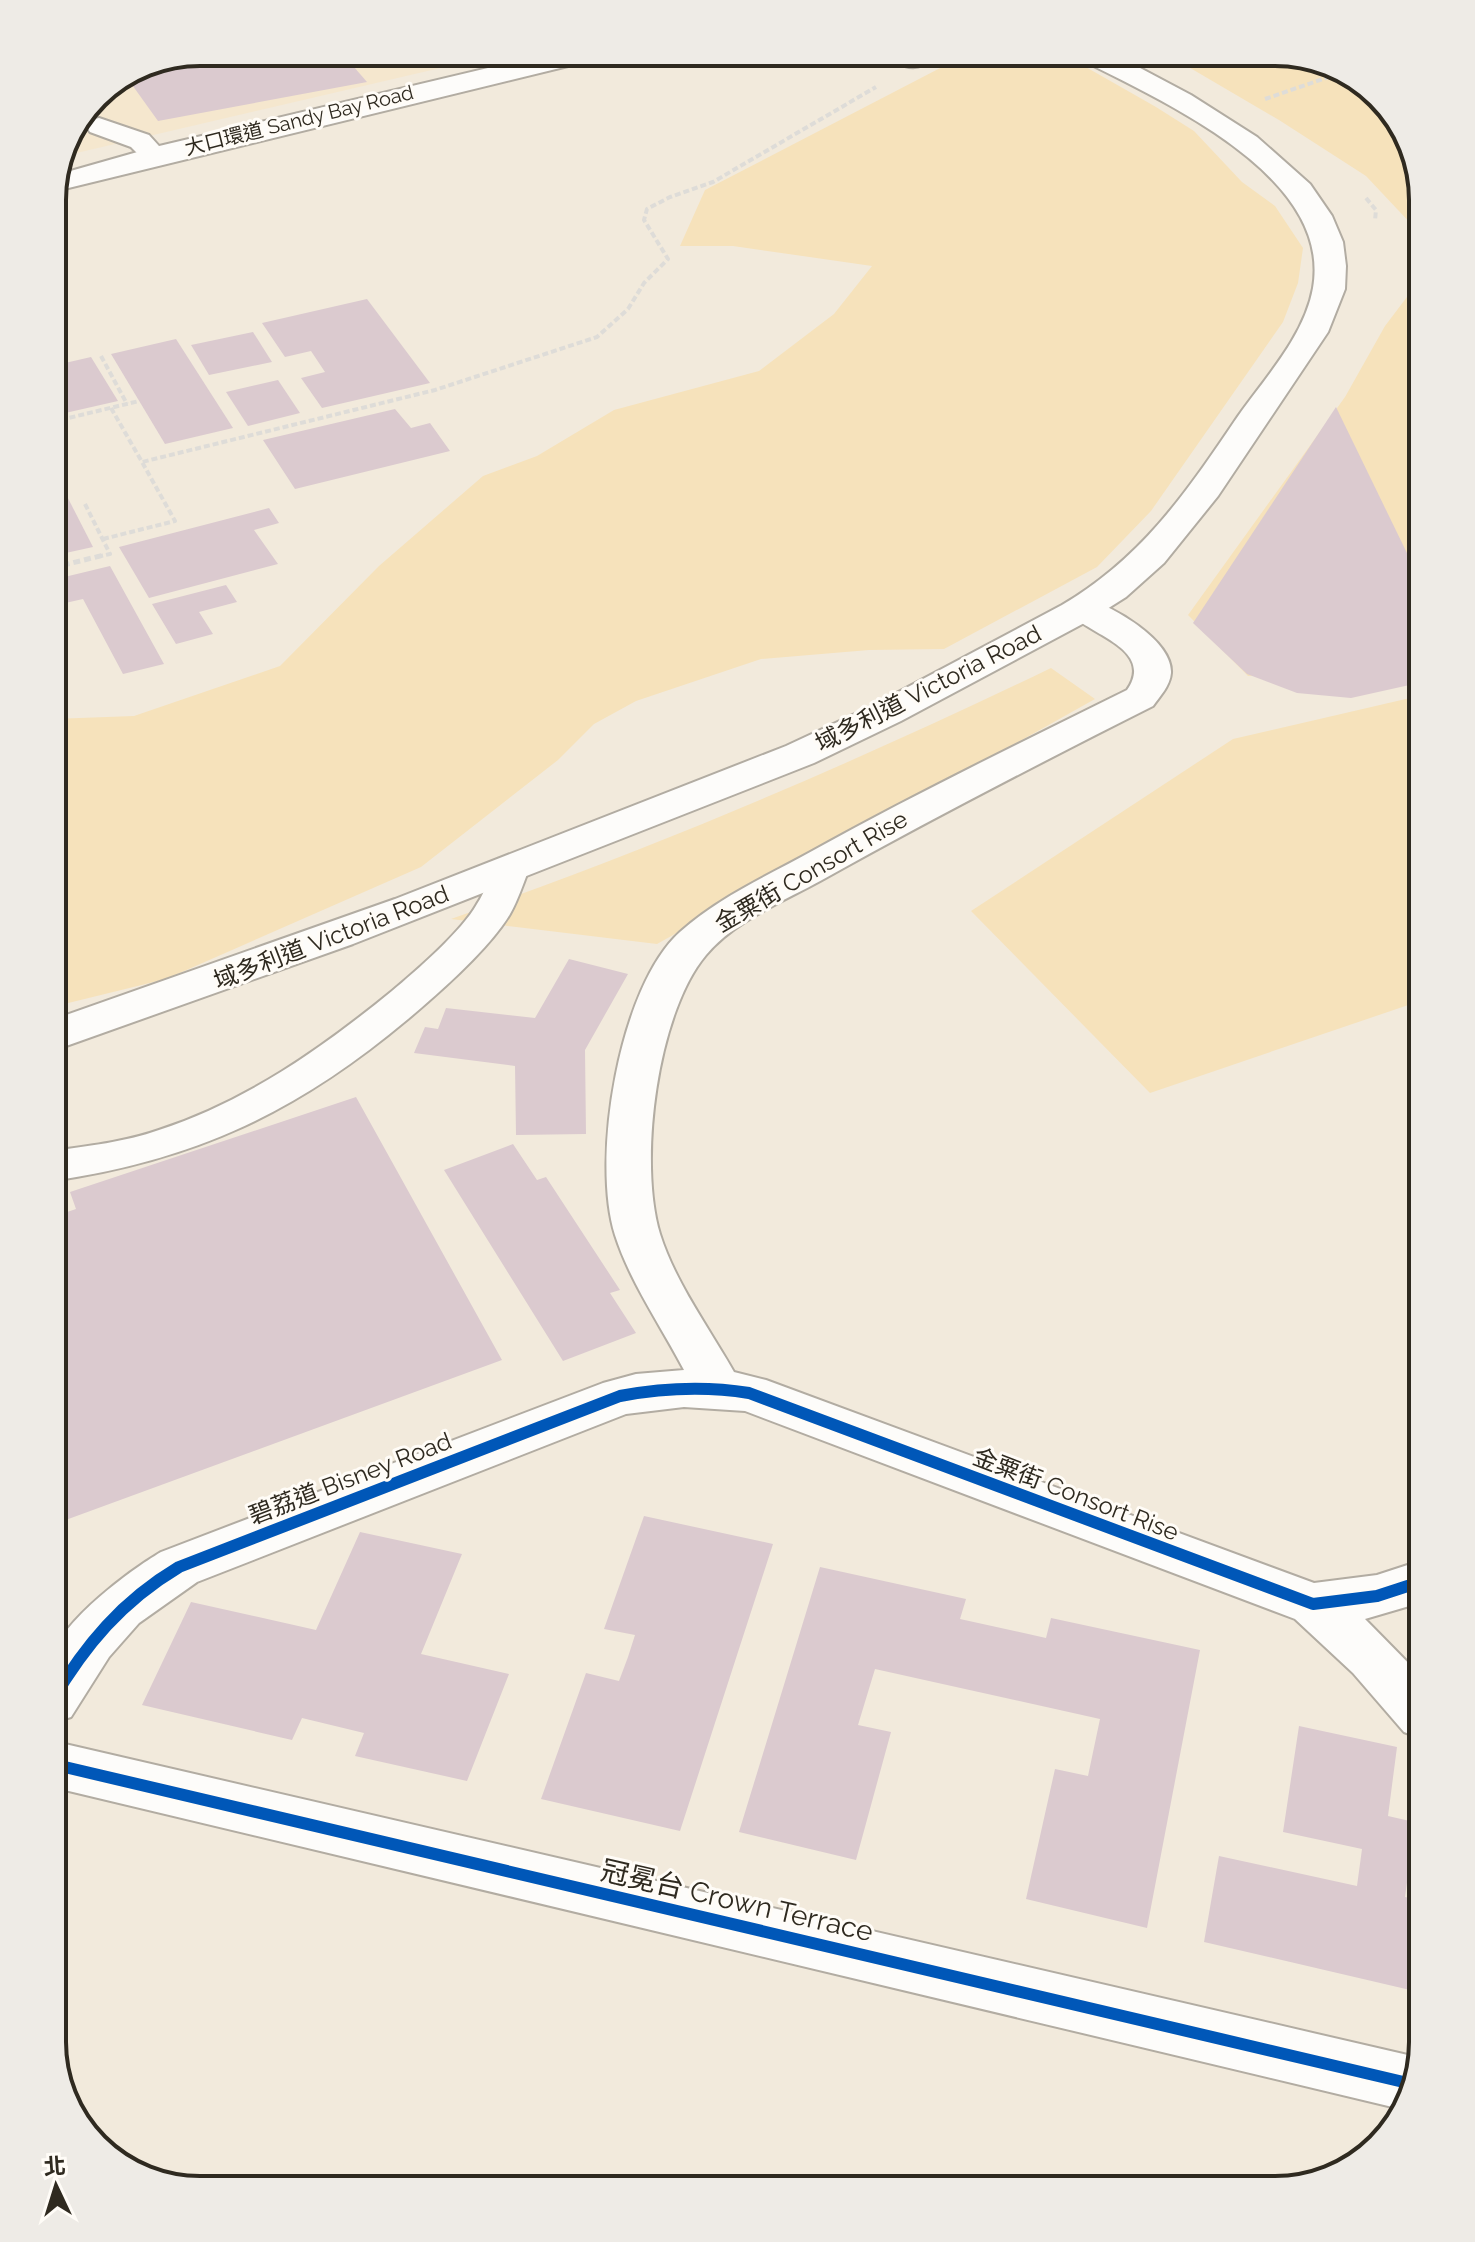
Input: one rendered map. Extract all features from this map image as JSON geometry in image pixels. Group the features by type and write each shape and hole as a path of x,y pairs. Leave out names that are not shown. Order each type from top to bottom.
{"street":[{"name":"大口環道 Sandy Bay Road","path":"68,181 155,156 532,66"},
{"name":"域多利道 Victoria Road","path":"66,1031 250,968 499,873 854,730 1084,609 1128,577 1183,518 1301,351 1326,301 1333,270 1328,240 1316,213 1300,189 1275,166 1206,117 1113,66"},
{"name":"金粟街 Consort Rise","path":"1084,609 1131,638 1151,658 1154,667 1152,683 1140,698 918,809 735,911 681,956 663,988 649,1028 631,1117 629,1190 637,1232 646,1256 718,1387 783,1404 1313,1604 1377,1596 1409,1586"},
{"name":"碧荔道 Bisney Road","path":"66,1680 106,1620 152,1582 179,1567 620,1396 652,1390 718,1387"},
{"path":"1313,1604 1357,1641 1409,1700"},
{"name":"冠冕台 Crown Terrace","path":"66,1767 1402,2082"}],"lane":[{"path":"99,126 140,141 155,156"},
{"path":"66,1164 167,1143 228,1119 291,1086 348,1048 434,976 493,911 499,873"}],"path":[{"path":"1257,101 1327,77"},
{"path":"142,462 435,390 597,337 628,309 644,283 668,259 644,220 647,209 660,199 713,182 876,87"},
{"path":"1358,189 1376,210 1374,226"},
{"path":"101,356 127,404"},
{"path":"66,419 139,401"},
{"path":"103,539 175,521 111,408"},
{"path":"66,565 110,554 85,504"}],"shaded area":[{"path":"200,66 449,66 75,153 89,126 105,105 149,76 174,69"},
{"path":"944,66 1084,66 1194,131 1242,182 1275,206 1303,248 1298,283 1283,322 1151,511 1097,567 944,649 869,650 761,659 636,701 594,724 558,760 421,867 166,979 66,1004 66,718 134,716 280,666 379,566 483,476 537,456 614,410 759,371 834,314 872,266 733,246 680,246 705,190"},
{"path":"1187,66 1283,66 1318,73 1342,84 1370,105 1399,149 1408,183 1409,222 1366,176"},
{"path":"1409,294 1409,654 1370,669 1248,676 1188,615 1345,397 1385,326"},
{"path":"1051,668 1095,699 657,944 451,919 604,863 755,802"},
{"path":"1409,698 1409,1005 1150,1093 971,911 1233,739"}],"building":[{"path":"200,66 353,66 367,82 158,121 132,85 149,76 174,69"},
{"path":"367,299 430,383 322,408 301,378 325,372 311,351 285,357 262,323"},
{"path":"253,332 272,362 209,375 191,345"},
{"path":"176,339 233,428 165,444 111,354"},
{"path":"91,357 118,401 66,413 66,363"},
{"path":"278,380 300,413 248,426 226,392"},
{"path":"1336,407 1409,557 1409,685 1351,698 1297,693 1247,674 1193,623"},
{"path":"395,409 411,428 430,423 450,451 295,489 263,440"},
{"path":"66,494 93,547 66,553"},
{"path":"269,508 279,523 254,530 278,564 149,598 119,547"},
{"path":"110,566 164,664 123,674 83,599 66,603 66,577"},
{"path":"226,585 237,602 199,612 213,634 176,644 152,604"},
{"path":"569,959 628,974 585,1050 586,1134 516,1135 515,1066 414,1053 425,1027 438,1029 446,1008 535,1018"},
{"path":"356,1097 502,1360 66,1520 66,1212 76,1209 70,1192"},
{"path":"513,1144 537,1180 546,1177 620,1290 610,1293 636,1333 563,1361 444,1170"},
{"path":"644,1516 773,1544 680,1831 541,1799 586,1673 619,1681 628,1657 635,1635 604,1629"},
{"path":"360,1532 462,1554 421,1654 509,1674 467,1781 355,1756 364,1733 302,1718 292,1740 142,1705 191,1602 316,1630"},
{"path":"820,1567 966,1599 960,1619 1046,1638 1051,1618 1200,1650 1147,1928 1026,1899 1055,1769 1088,1776 1100,1719 875,1669 858,1725 891,1732 856,1860 739,1832"},
{"path":"1299,1726 1397,1747 1388,1816 1409,1821 1409,1868 1405,1897 1409,1898 1409,1990 1204,1942 1219,1856 1357,1886 1362,1849 1283,1832"}],"cycle path":[{"path":"66,1679 91,1641 121,1608 179,1567 620,1396 669,1389 700,1388 749,1393 1313,1604 1377,1596 1409,1586"},
{"path":"66,1767 1402,2082"}]}
